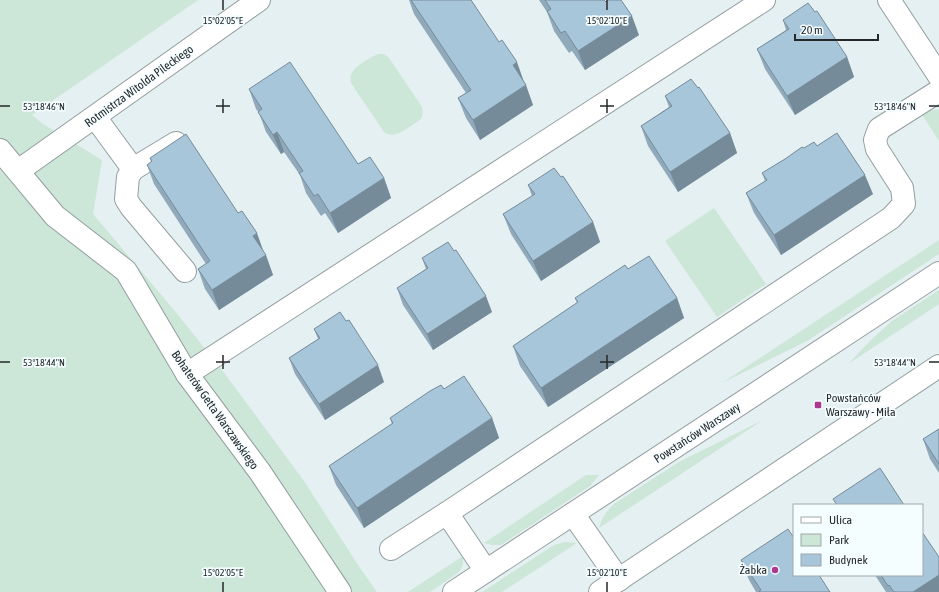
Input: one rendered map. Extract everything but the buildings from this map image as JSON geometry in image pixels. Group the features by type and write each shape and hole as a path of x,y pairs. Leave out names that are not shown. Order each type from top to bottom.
{"street":[{"name":"Rotmistrza Witolda Pileckiego","path":"18,171 259,0"},
{"path":"187,374 764,0"},
{"path":"889,0 939,76"},
{"path":"391,549 891,218 904,204 902,188 877,149 875,140 880,129 939,91"},
{"path":"96,117 133,169"},
{"path":"179,141 133,169 128,177 126,199 131,207 185,270"},
{"name":"Bohaterów Getta Warszawskiego","path":"0,150 55,216 126,271 187,374 260,472 340,592"},
{"name":"Powstańców Warszawy","path":"454,592 939,273"},
{"path":"600,592 939,366"},
{"path":"447,513 486,571"},
{"path":"573,514 619,580"}],"green space":[{"path":"0,0 198,0 32,115 43,124 102,160 93,214 219,366 304,481 377,592 0,592"},
{"path":"379,54 384,54 389,58 422,107 421,119 403,131 393,135 384,132 351,83 350,78 356,67"},
{"path":"928,110 939,110 939,141 921,113"},
{"path":"714,208 766,284 717,317 665,241"},
{"path":"939,240 939,254 807,341 722,383"},
{"path":"939,290 939,304 848,364 892,321"},
{"path":"763,420 599,528 601,521 614,504 679,462"},
{"path":"586,475 599,475 590,486 501,545 484,543"},
{"path":"565,542 577,543 502,592 482,592 554,545"},
{"path":"463,556 463,565 459,572 430,592 408,592"}],"place":[{"name":"Powstańców Warszawy - Miła","path":"818,405"},
{"name":"Żabka","path":"775,570"}]}
